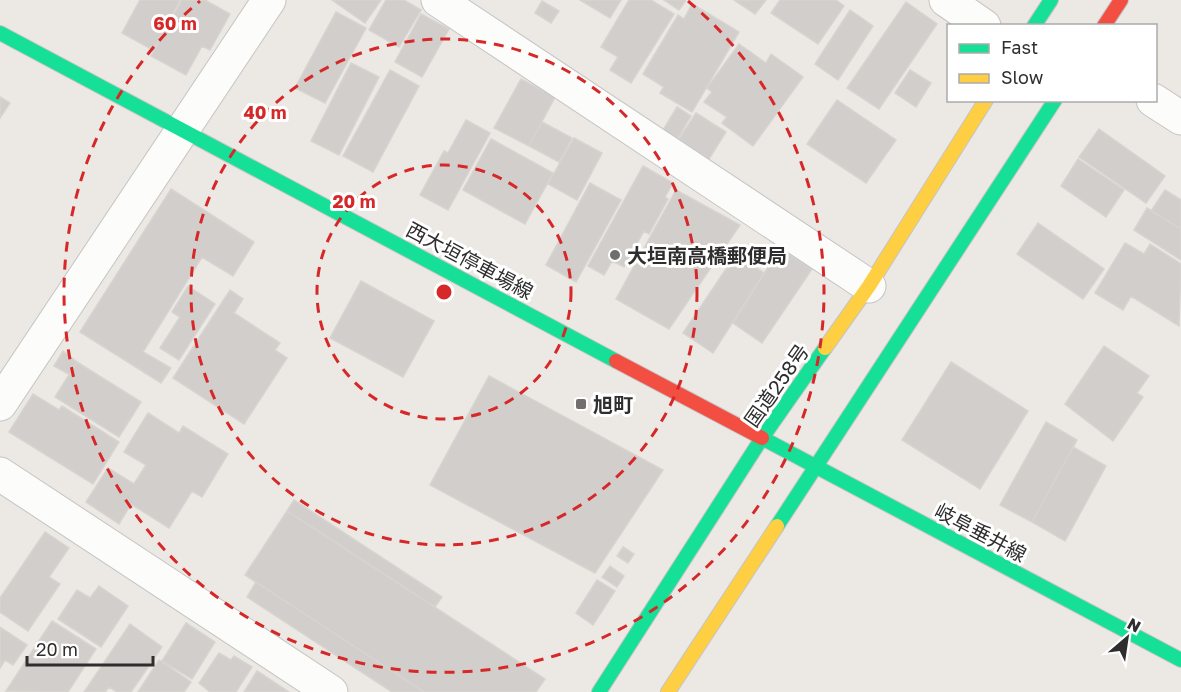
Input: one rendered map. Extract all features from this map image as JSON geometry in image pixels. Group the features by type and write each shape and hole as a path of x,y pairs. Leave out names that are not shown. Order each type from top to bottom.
{"main road":[{"path":"1035,24 1051,0"},
{"path":"1105,24 1121,0"},
{"name":"西大垣停車場線","path":"0,33 183,128 762,438"},
{"name":"国道258号","path":"599,692 762,438 869,286 985,102"},
{"path":"669,692 1054,102"},
{"name":"岐阜垂井線","path":"762,438 1181,660"}],"street":[{"path":"0,405 269,0"},
{"path":"438,0 869,286"},
{"path":"946,0 981,24"},
{"path":"1156,102 1181,118"},
{"path":"0,474 331,692"}],"building":[{"path":"140,0 180,0 153,50 122,33"},
{"path":"182,0 205,0 230,14 210,50 202,46 186,75 151,56"},
{"path":"332,0 381,0 365,23"},
{"path":"386,0 404,0 421,10 399,47 369,30"},
{"path":"580,0 621,0 610,18"},
{"path":"629,0 651,0 674,14 631,83 610,70 618,57 601,47"},
{"path":"664,0 686,0 679,10"},
{"path":"734,0 766,0 755,14"},
{"path":"780,0 836,0 844,6 818,44 771,13"},
{"path":"542,1 559,11 551,23 535,13"},
{"path":"906,2 937,24 879,109 847,88"},
{"path":"692,4 739,32 692,112 660,93 664,87 643,74 678,15 684,19"},
{"path":"850,10 873,26 838,80 815,64"},
{"path":"336,12 366,28 325,103 295,88"},
{"path":"421,14 449,29 422,77 395,62"},
{"path":"739,44 766,63 771,54 803,77 753,146 722,123 727,117 704,102 712,92 707,88"},
{"path":"351,63 379,77 339,155 311,141"},
{"path":"390,70 419,86 373,172 343,156"},
{"path":"910,70 931,83 916,107 895,93"},
{"path":"521,79 555,97 529,146 494,128"},
{"path":"0,97 10,103 0,118"},
{"path":"837,100 896,140 866,183 807,144"},
{"path":"677,107 691,116 678,138 663,130"},
{"path":"696,113 726,132 709,159 679,139"},
{"path":"466,120 490,133 448,210 420,195 444,151 448,153"},
{"path":"542,122 572,138 559,162 529,146"},
{"path":"1099,129 1165,176 1146,203 1079,157"},
{"path":"574,138 602,153 577,200 548,184"},
{"path":"491,139 553,173 525,224 463,190"},
{"path":"1078,159 1124,190 1106,217 1061,186"},
{"path":"643,166 673,183 665,197 668,199 649,234 644,231 624,267 612,261 604,275 588,266"},
{"path":"590,183 621,200 576,282 546,265"},
{"path":"171,189 254,242 233,276 202,257 143,352 171,368 161,383 80,332"},
{"path":"676,190 740,225 669,329 616,299"},
{"path":"1165,190 1181,200 1181,229 1151,211"},
{"path":"1147,208 1181,229 1181,260 1134,230"},
{"path":"1038,223 1104,269 1083,299 1017,254"},
{"path":"1125,243 1144,254 1150,244 1181,264 1179,326 1131,296 1123,310 1095,293"},
{"path":"780,248 812,269 762,343 733,323"},
{"path":"736,254 764,273 713,353 683,333"},
{"path":"361,281 434,321 403,377 330,338"},
{"path":"188,286 215,304 179,360 160,348 180,317 172,312"},
{"path":"230,290 243,299 234,313 280,343 275,350 287,358 244,424 173,378"},
{"path":"1104,346 1149,376 1137,393 1143,397 1113,441 1065,404"},
{"path":"63,351 77,362 70,375 54,366"},
{"path":"77,362 141,402 119,437 55,397"},
{"path":"951,362 1028,411 980,489 902,440"},
{"path":"489,376 663,470 595,573 430,485"},
{"path":"33,394 59,410 62,406 119,442 93,484 9,432"},
{"path":"148,413 179,433 183,426 228,454 202,497 192,491 169,528 131,504 119,524 86,502 108,468 134,484 146,465 124,452"},
{"path":"1046,422 1077,440 1032,522 1000,505"},
{"path":"1073,447 1106,466 1065,541 1032,522"},
{"path":"294,500 442,597 435,607 287,511"},
{"path":"287,511 545,679 536,692 424,692 245,575"},
{"path":"45,532 69,548 49,577 60,584 28,631 0,612 0,598"},
{"path":"623,547 634,554 628,563 617,556"},
{"path":"610,566 624,576 617,587 602,577"},
{"path":"597,580 615,591 593,625 576,613"},
{"path":"256,582 424,692 392,692 247,597"},
{"path":"99,586 128,606 101,647 58,619 77,590 90,598"},
{"path":"52,621 96,649 68,692 6,691"},
{"path":"186,623 215,642 192,679 162,661"},
{"path":"130,624 162,647 131,692 117,692 109,687 105,692 84,692"},
{"path":"0,627 27,645 13,665 5,660 0,668"},
{"path":"219,653 231,660 234,656 252,667 236,692 210,692 199,683"},
{"path":"159,660 191,682 184,692 138,692"},
{"path":"257,671 289,692 244,692"}],"traffic: fast":[{"path":"1035,24 1051,0"},
{"path":"0,33 616,361"},
{"path":"777,526 1054,102"},
{"path":"599,692 762,438 825,348"},
{"path":"762,438 1181,660"}],"traffic: slow":[{"path":"825,348 869,286 985,102"},
{"path":"668,692 777,526"}],"traffic: jam":[{"path":"1105,24 1121,0"},
{"path":"616,361 762,438"}],"place":[{"name":"大垣南高橋郵便局","path":"615,255"},
{"name":"旭町","path":"581,404"}]}
